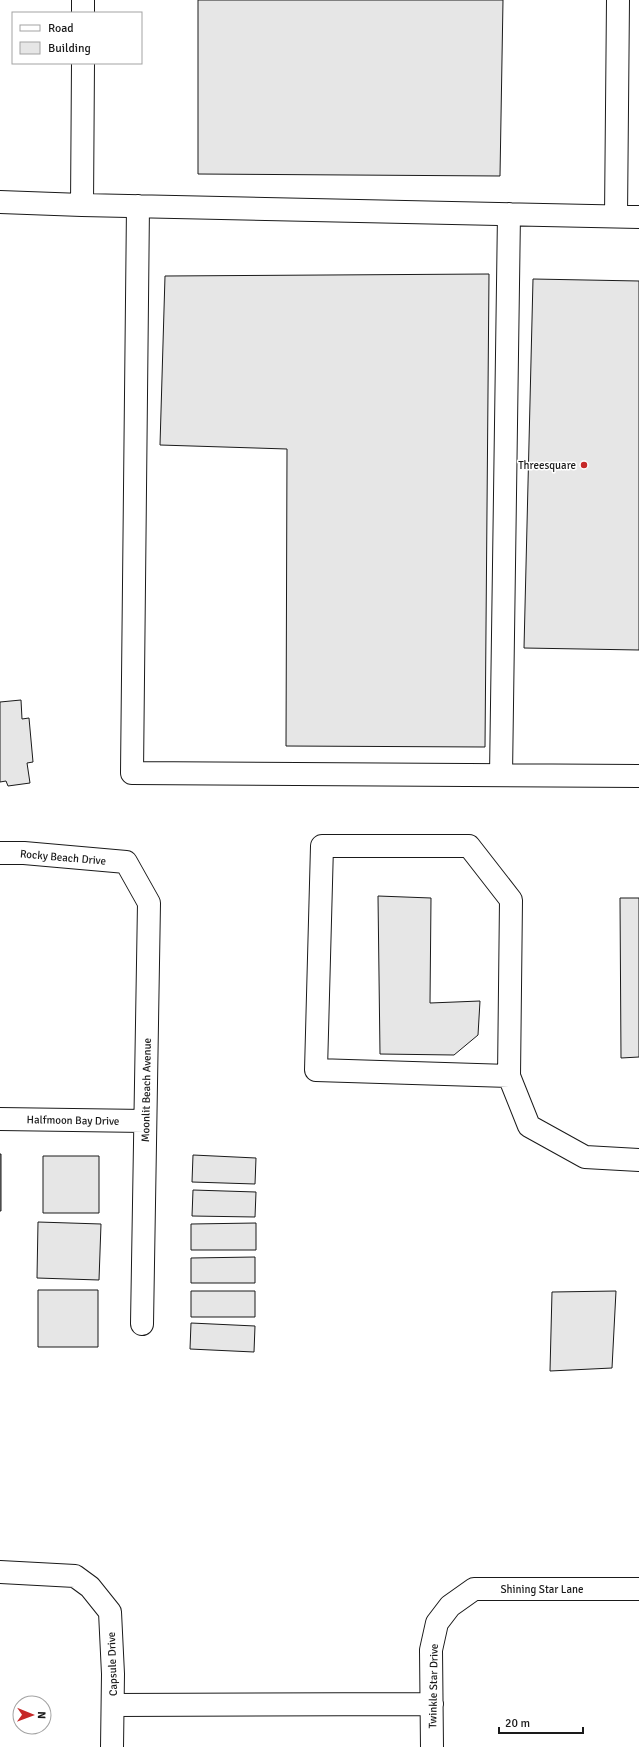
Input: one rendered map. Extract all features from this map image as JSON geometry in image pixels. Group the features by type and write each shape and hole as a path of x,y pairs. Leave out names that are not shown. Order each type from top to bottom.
{"street":[{"path":"83,0 83,12"},
{"path":"616,216 618,0"},
{"path":"82,205 83,64"},
{"path":"0,202 639,217"},
{"path":"138,206 132,773 639,776"},
{"path":"501,775 509,214"},
{"path":"509,1076 316,1070 322,846 469,846 511,900 509,1076 529,1126 585,1157 639,1160"},
{"name":"Rocky Beach Drive","path":"0,852 126,862"},
{"name":"Moonlit Beach Avenue","path":"126,862 149,903 142,1324"},
{"name":"Halfmoon Bay Drive","path":"0,1119 145,1121"},
{"name":"Capsule Drive","path":"0,1572 75,1576 90,1587 110,1612 113,1705 112,1747"},
{"name":"Shining Star Lane","path":"450,1606 474,1589 639,1589"},
{"name":"Twinkle Star Drive","path":"432,1747 432,1650 437,1623 450,1606"},
{"path":"113,1705 432,1704"}],"building":[{"path":"198,0 503,0 500,176 198,174"},
{"path":"489,274 485,747 286,746 287,449 160,445 165,276"},
{"name":"Threesquare","path":"533,279 639,281 639,650 524,648"},
{"path":"21,700 22,719 29,718 33,762 27,763 30,783 8,786 6,781 0,782 0,702"},
{"path":"378,896 431,898 430,1003 480,1001 478,1035 454,1055 380,1054"},
{"path":"620,898 639,898 639,1057 621,1058"},
{"path":"1,1154 1,1211 0,1211"},
{"path":"193,1155 256,1158 255,1184 192,1182"},
{"path":"43,1156 99,1156 99,1213 43,1213"},
{"path":"193,1190 256,1192 255,1217 192,1216"},
{"path":"38,1222 101,1224 99,1280 37,1278"},
{"path":"256,1223 256,1250 191,1250 191,1224"},
{"path":"255,1257 255,1283 191,1283 191,1258"},
{"path":"38,1290 98,1290 98,1347 38,1347"},
{"path":"191,1291 255,1291 255,1317 191,1317"},
{"path":"616,1291 612,1368 550,1371 552,1292"},
{"path":"191,1323 255,1326 254,1352 190,1349"}],"place":[{"name":"Threesquare","path":"584,465"}]}
